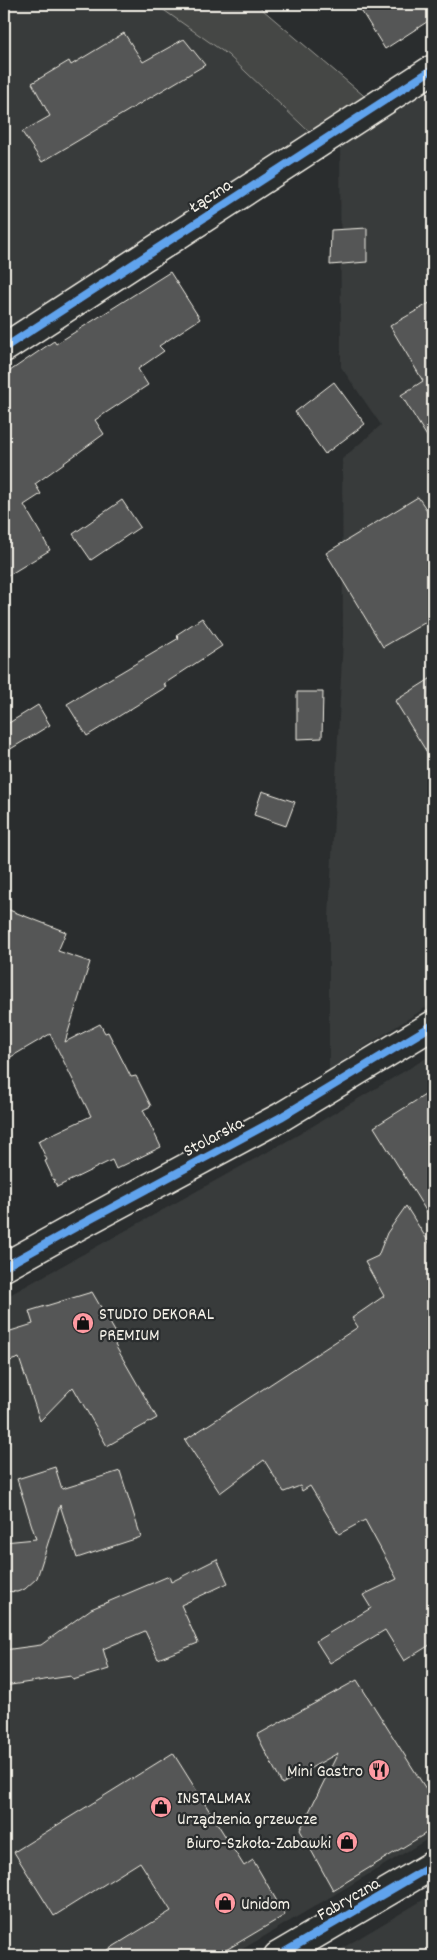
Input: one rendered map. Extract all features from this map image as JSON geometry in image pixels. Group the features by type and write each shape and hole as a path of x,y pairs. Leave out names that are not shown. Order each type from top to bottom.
{"street":[{"name":"Łączna","path":"4,348 433,69"},
{"name":"Stolarska","path":"4,1267 281,1117 433,1025"},
{"name":"Fabryczna","path":"278,1956 433,1865"}],"shaded area":[{"path":"4,4 155,4 228,55 320,142 4,348"},
{"path":"155,4 256,4 376,106 320,142 228,55"},
{"path":"433,67 433,1003 329,1070 329,916 343,637 342,459 381,425 341,367 340,129"},
{"path":"433,1054 433,1836 231,1956 4,1956 4,1298 296,1136"},
{"path":"433,1894 433,1956 329,1956"}],"building":[{"path":"357,4 433,4 433,18 385,49"},
{"path":"124,33 143,62 184,39 205,65 42,162 22,132 50,116 32,83 69,61 71,65"},
{"path":"367,228 367,262 330,265 331,230"},
{"path":"170,272 200,319 159,346 164,351 138,369 148,385 95,420 104,434 35,484 41,494 24,505 50,550 4,578 4,375 54,341 56,344"},
{"path":"433,301 433,446 401,395 423,381 390,326"},
{"path":"334,382 365,424 325,454 295,412"},
{"path":"418,497 433,519 433,618 383,647 326,553"},
{"path":"122,500 140,527 91,560 73,534"},
{"path":"202,618 222,646 164,684 166,687 87,736 67,704 179,638 176,635"},
{"path":"433,677 433,762 395,701"},
{"path":"297,692 323,692 322,738 297,739"},
{"path":"38,705 50,725 4,753 4,726"},
{"path":"262,791 295,802 286,826 254,815"},
{"path":"4,908 66,932 58,951 90,962 65,1042 100,1024 105,1033 108,1032 131,1077 136,1076 151,1106 143,1110 161,1147 116,1169 112,1160 57,1187 38,1141 91,1116 50,1034 4,1061"},
{"path":"433,1090 433,1222 374,1127"},
{"path":"406,1206 433,1249 433,1643 404,1661 385,1630 330,1663 316,1641 371,1608 363,1595 397,1579 365,1520 339,1534 310,1486 302,1491 300,1486 284,1492 264,1460 220,1493 185,1440 358,1327 352,1318 384,1296 365,1262 378,1256 387,1233"},
{"path":"92,1292 120,1340 115,1345 157,1418 107,1446 73,1387 40,1421 19,1358 4,1363 4,1333 33,1324 29,1311"},
{"path":"55,1467 62,1489 120,1471 141,1537 77,1558 60,1505 37,1578 25,1589 17,1592 4,1591 4,1542 36,1539 17,1479"},
{"path":"217,1559 228,1583 181,1605 198,1643 158,1659 145,1631 103,1649 109,1669 73,1680 71,1676 4,1686 4,1650 41,1645 91,1609 169,1576 171,1582"},
{"path":"357,1680 433,1800 433,1829 333,1890 300,1830 338,1753 282,1784 257,1735"},
{"path":"173,1753 244,1866 253,1860 285,1915 216,1956 98,1956 171,1911 140,1862 54,1916 14,1852"}],"cycle path":[{"path":"4,348 433,69"},
{"path":"4,1267 281,1117 433,1025"},
{"path":"278,1956 433,1865"}],"place":[{"name":"STUDIO DEKORAL PREMIUM","path":"83,1323"},
{"name":"Mini Gastro","path":"379,1770"},
{"name":"INSTALMAX Urządzenia grzewcze","path":"161,1807"},
{"name":"Biuro-Szkoła-Zabawki","path":"347,1842"},
{"name":"Unidom","path":"225,1903"}]}
